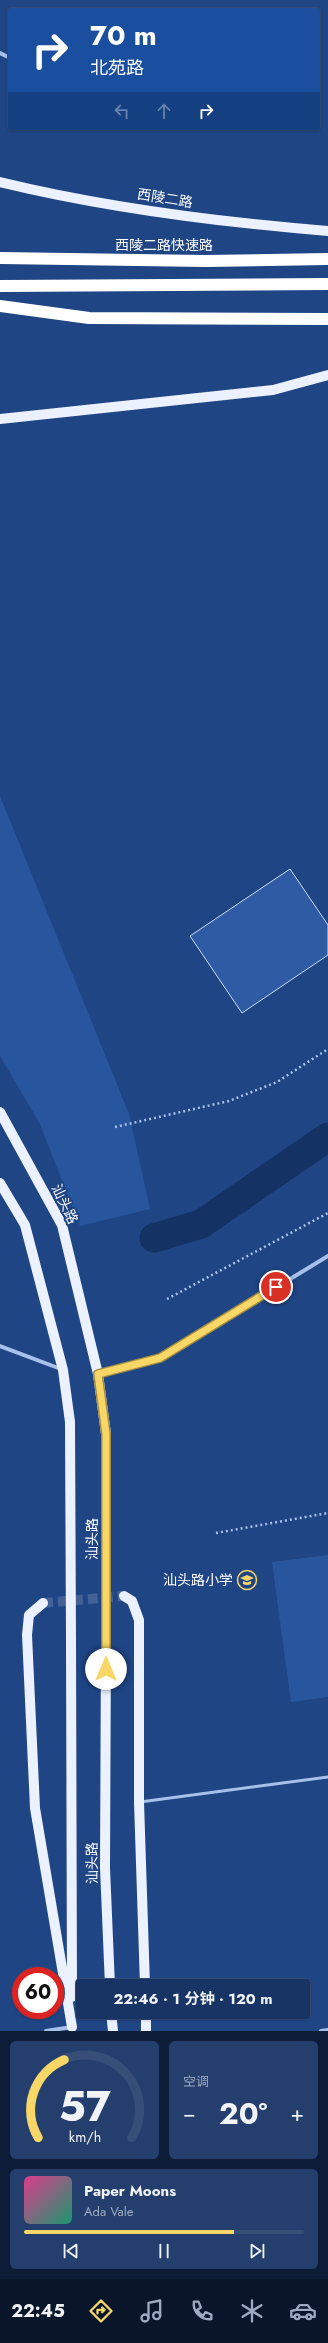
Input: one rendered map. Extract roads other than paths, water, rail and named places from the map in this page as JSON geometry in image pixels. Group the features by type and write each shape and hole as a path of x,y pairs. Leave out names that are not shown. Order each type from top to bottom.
{"highway":[{"name":"西陵二路快速路","path":"0,258 328,260"},
{"path":"0,286 328,284"},
{"path":"0,306 88,318 328,319"}],"main road":[{"name":"西陵二路","path":"0,182 42,192 236,223 328,231"},
{"path":"0,188 42,192"},
{"path":"0,419 273,390 328,375"},
{"name":"汕头路","path":"0,1112 62,1225 98,1374 106,1434 105,1868 110,1979"},
{"name":"汕头路","path":"0,1183 26,1225 63,1370 70,1422 73,2029"},
{"path":"124,1596 132,1601 139,1620 139,1802 145,1979"},
{"path":"43,1602 29,1615 27,1635 35,1808 73,2029"},
{"path":"112,2019 113,2031"},
{"path":"146,2019 146,2031"}],"street":[{"path":"98,1374 160,1358 328,1256"},
{"path":"0,1346 63,1370"},
{"path":"46,2031 73,2029"},
{"path":"321,2031 328,2030"}],"lane":[{"path":"139,1802 328,1776"}],"waterway":[{"path":"154,1238 201,1224 328,1137"}],"tunnel":[{"path":"43,1603 124,1596"}],"place":[{"name":"汕头路小学","path":"247,1580"}]}
